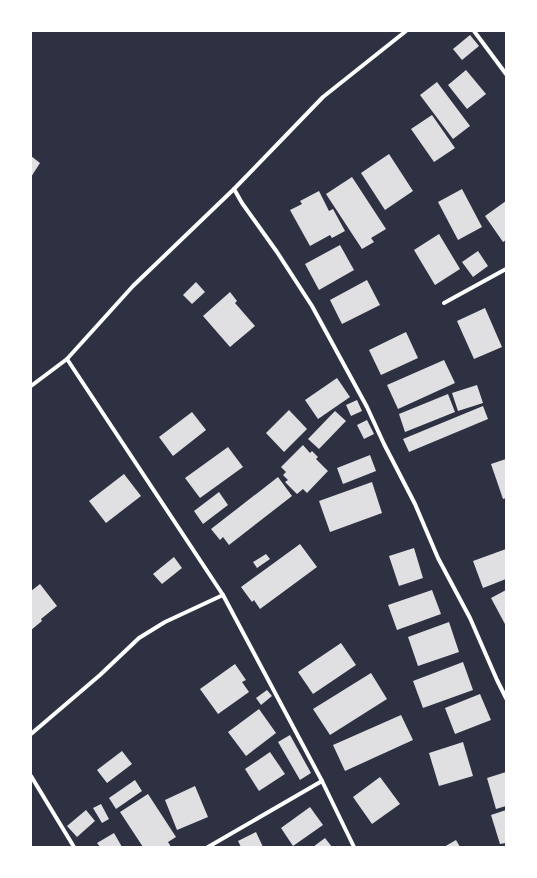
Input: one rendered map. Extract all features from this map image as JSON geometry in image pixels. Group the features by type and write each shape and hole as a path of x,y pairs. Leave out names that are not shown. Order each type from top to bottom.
{"street":[{"path":"31,386 67,359 133,286 234,189 323,97 406,31"},
{"path":"474,31 506,74"},
{"path":"234,189 312,306 367,407 384,444 416,504 441,565 470,618 506,698"},
{"path":"444,303 506,269"},
{"path":"67,359 223,595 322,781 354,847"},
{"path":"31,734 100,676 139,638 165,622 223,595"},
{"path":"31,776 74,847"},
{"path":"208,847 322,781"}],"building":[{"path":"470,35 479,46 462,60 453,49"},
{"path":"466,70 486,94 467,109 448,85"},
{"path":"437,82 470,126 453,139 420,95"},
{"path":"432,115 455,148 434,162 411,129"},
{"path":"389,154 413,191 385,210 361,173"},
{"path":"31,156 40,163 31,177"},
{"path":"352,177 386,229 371,238 374,242 362,249 326,194"},
{"path":"462,189 482,227 458,240 438,202"},
{"path":"319,191 329,211 333,209 345,231 332,238 330,235 310,246 290,210 302,204 300,201"},
{"path":"506,201 506,240 503,242 485,216"},
{"path":"439,234 460,269 435,285 414,250"},
{"path":"340,245 354,270 319,290 305,264"},
{"path":"478,251 488,266 473,277 462,262"},
{"path":"367,280 380,305 342,324 330,300"},
{"path":"196,282 205,292 192,304 183,295"},
{"path":"230,292 237,301 235,303 255,326 230,347 203,316"},
{"path":"485,308 502,347 474,359 457,321"},
{"path":"406,332 418,358 381,375 369,350"},
{"path":"444,360 455,383 398,409 387,385"},
{"path":"337,378 350,397 318,419 305,400"},
{"path":"477,385 483,403 458,411 452,393"},
{"path":"448,394 455,412 405,432 399,414"},
{"path":"357,400 362,411 351,416 346,405"},
{"path":"483,406 488,419 409,452 403,439"},
{"path":"289,410 307,429 284,452 266,433"},
{"path":"335,411 346,421 319,449 308,439"},
{"path":"192,412 206,430 173,456 159,437"},
{"path":"367,420 374,434 364,439 357,425"},
{"path":"303,445 310,453 312,451 318,457 316,459 328,471 307,493 303,489 297,494 285,482 288,480 283,475 286,472 281,467"},
{"path":"228,447 243,467 200,498 185,478"},
{"path":"370,455 376,471 343,484 337,468"},
{"path":"506,459 506,498 503,499 491,464"},
{"path":"124,474 141,496 106,523 89,501"},
{"path":"278,477 292,496 229,545 223,537 220,540 211,529"},
{"path":"372,482 382,513 330,532 319,501"},
{"path":"219,492 228,505 203,524 194,511"},
{"path":"300,544 317,567 260,609 254,600 252,602 241,587"},
{"path":"414,548 423,578 399,586 389,556"},
{"path":"506,549 506,579 483,588 473,561"},
{"path":"266,554 270,559 257,568 253,562"},
{"path":"174,557 182,568 162,584 153,574"},
{"path":"40,584 57,606 41,619 42,621 31,630 31,591"},
{"path":"432,590 441,614 397,630 388,605"},
{"path":"506,590 506,626 491,598"},
{"path":"449,622 459,652 418,666 408,637"},
{"path":"341,643 356,665 313,694 298,672"},
{"path":"463,662 473,690 423,708 413,681"},
{"path":"235,664 246,680 242,682 249,692 218,714 200,689"},
{"path":"371,673 387,699 330,735 313,709"},
{"path":"267,690 272,696 261,705 256,698"},
{"path":"480,694 491,720 455,734 445,708"},
{"path":"259,709 276,733 246,756 228,732"},
{"path":"401,715 413,740 345,771 333,745"},
{"path":"290,735 311,773 300,780 278,742"},
{"path":"463,742 473,776 439,786 429,753"},
{"path":"122,751 132,764 107,783 97,770"},
{"path":"270,752 285,774 259,791 245,769"},
{"path":"506,772 506,806 496,809 487,778"},
{"path":"380,777 400,804 372,824 353,797"},
{"path":"135,780 142,791 116,809 109,798"},
{"path":"195,786 208,817 177,830 165,800"},
{"path":"148,794 176,837 168,842 171,847 143,847 120,812"},
{"path":"101,804 109,819 102,823 93,808"},
{"path":"310,807 323,825 293,846 281,828"},
{"path":"86,810 95,821 77,837 67,826"},
{"path":"506,810 506,843 500,844 491,815"},
{"path":"256,832 263,847 241,847 238,841"},
{"path":"114,833 122,847 100,847 97,843"},
{"path":"325,838 332,847 313,847"},
{"path":"456,840 460,847 444,847"}]}
